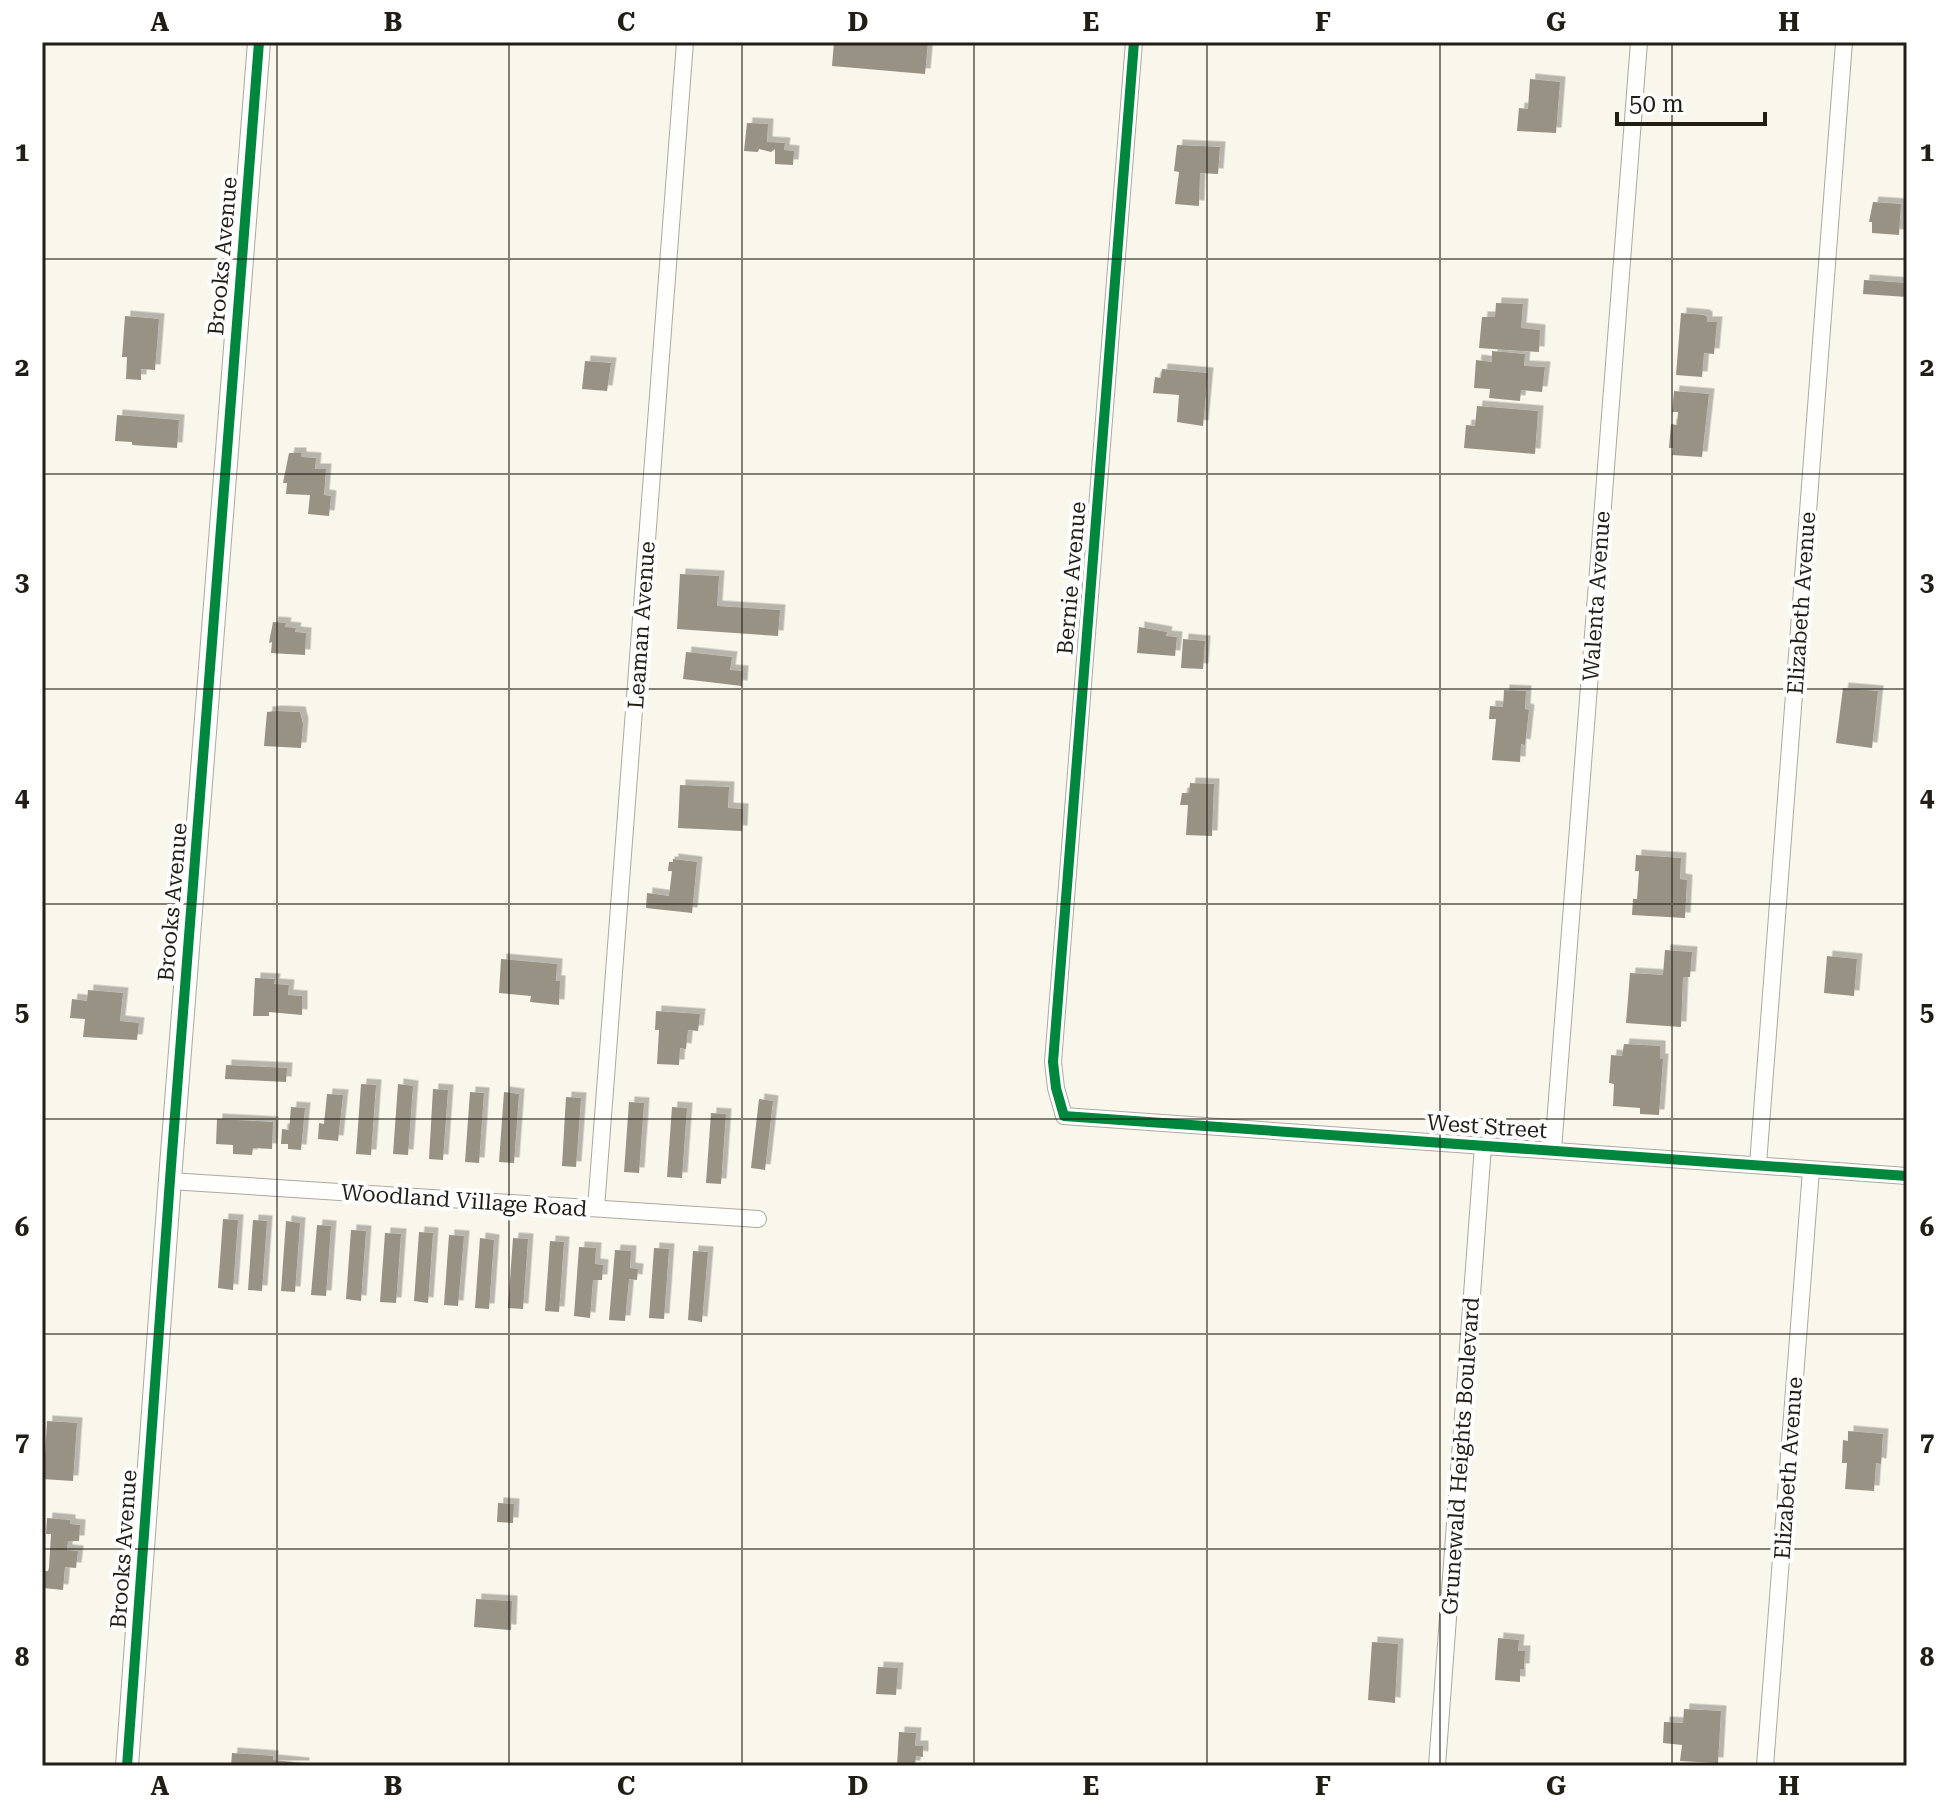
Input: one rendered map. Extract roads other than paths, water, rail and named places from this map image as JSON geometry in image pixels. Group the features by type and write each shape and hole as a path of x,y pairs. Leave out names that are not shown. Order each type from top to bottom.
{"street":[{"name":"Brooks Avenue","path":"127,1766 259,42"},
{"name":"Leaman Avenue","path":"596,1208 685,42"},
{"name":"Bernie Avenue","path":"1064,1116 1053,1062 1134,42"},
{"name":"Walenta Avenue","path":"1553,1150 1639,42"},
{"name":"Elizabeth Avenue","path":"1758,1164 1844,42"},
{"name":"West Street","path":"1064,1116 1907,1176"},
{"name":"Grunewald Heights Boulevard","path":"1437,1766 1483,1146"},
{"name":"Elizabeth Avenue","path":"1765,1766 1811,1170"},
{"name":"Woodland Village Road","path":"170,1181 758,1219"}]}
